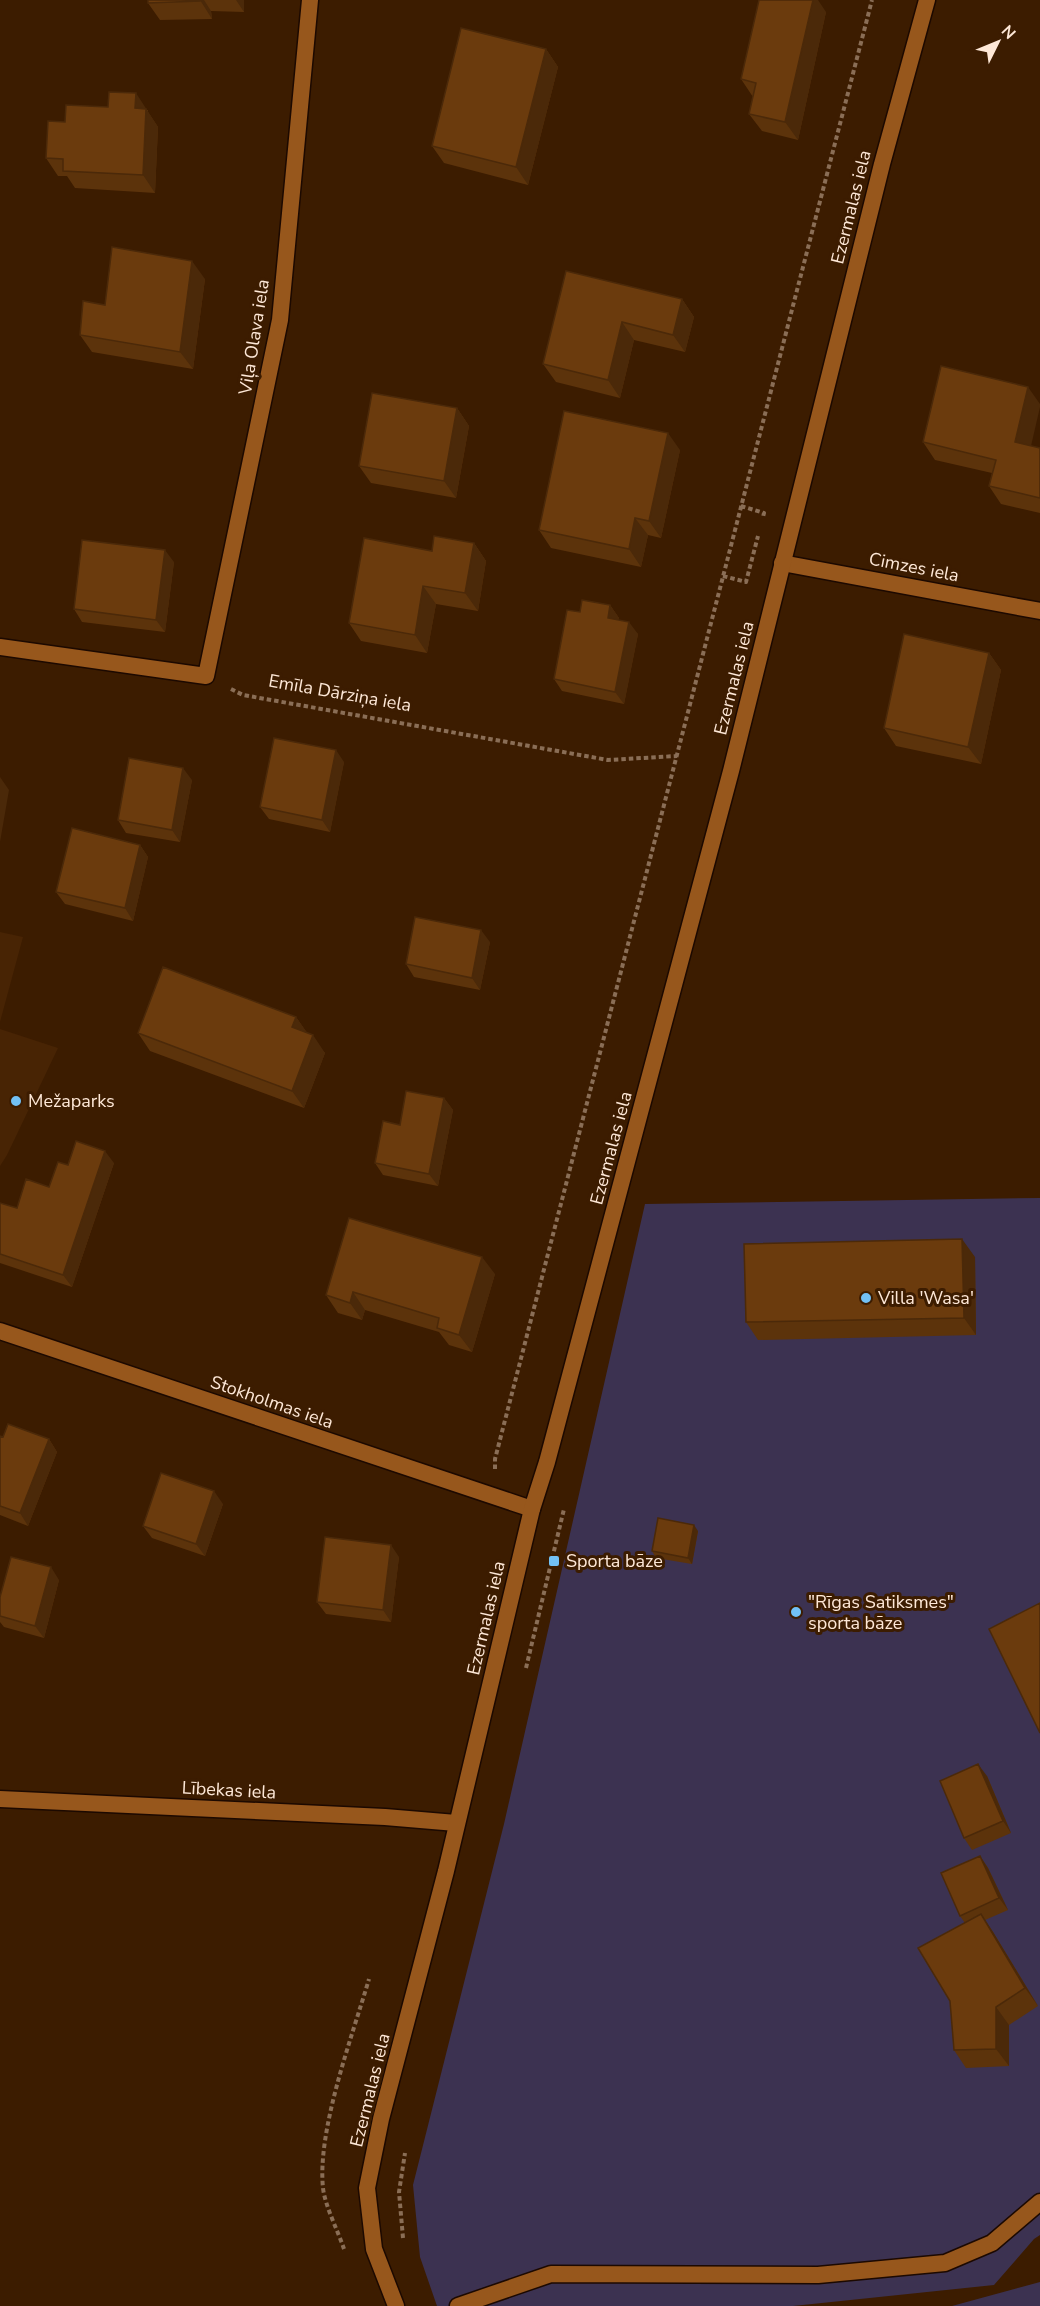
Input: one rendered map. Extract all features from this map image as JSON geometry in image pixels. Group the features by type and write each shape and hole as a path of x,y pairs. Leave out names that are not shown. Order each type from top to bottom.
{"street":[{"name":"Viļa Olava iela","path":"206,676 280,320 310,0"},
{"name":"Ezermalas iela","path":"396,2306 374,2249 367,2188 381,2120 446,1871 532,1509 550,1450 731,771 882,164 927,0"},
{"name":"Cimzes iela","path":"782,563 1040,611"},
{"path":"0,647 206,676"},
{"name":"Stokholmas iela","path":"0,1331 532,1509"},
{"name":"Lībekas iela","path":"0,1799 385,1816 456,1823"},
{"path":"458,2306 551,2274 818,2275 945,2263 992,2243 1040,2202"}],"path":[{"path":"492,1497 495,1459 872,0"},
{"path":"741,506 764,513 761,524"},
{"path":"723,576 746,582 758,536"},
{"name":"Emīla Dārziņa iela","path":"206,676 243,695 608,760 677,756"},
{"path":"348,2260 323,2189 324,2142 369,1979"},
{"path":"404,2246 399,2192 406,2150"}],"shaded area":[{"path":"0,932 23,937 0,1022"},
{"name":"Mežaparks","path":"0,1029 58,1048 0,1166"},
{"name":"\"Rīgas Satiksmes\" sporta bāze","path":"1040,1198 1040,2235 994,2285 793,2306 437,2306 420,2257 413,2185 504,1824 645,1204"},
{"path":"1040,2282 1040,2306 952,2306"}],"building":[{"path":"148,0 200,0 200,1 148,3"},
{"path":"759,0 813,0 785,122 749,114 756,83 741,79"},
{"path":"461,28 546,49 516,167 432,146"},
{"path":"109,92 136,93 135,108 146,109 143,175 63,171 63,159 46,158 48,121 65,122 66,105 108,107"},
{"path":"112,247 192,261 180,352 80,335 83,301 105,305"},
{"path":"566,271 682,299 673,335 622,322 608,380 543,364"},
{"path":"941,366 1028,387 1015,442 1040,448 1040,498 989,486 996,460 923,442"},
{"path":"372,393 457,408 444,481 359,466"},
{"path":"564,411 668,433 649,521 635,518 629,549 539,530"},
{"path":"434,536 474,543 465,593 423,586 415,635 349,623 364,538 432,551"},
{"path":"82,540 165,550 156,620 74,609"},
{"path":"582,600 610,605 608,618 629,622 615,692 554,679 567,610 580,612"},
{"path":"904,634 989,653 968,747 884,728"},
{"path":"274,738 336,750 322,820 260,807"},
{"path":"129,758 183,768 172,830 118,820"},
{"path":"72,828 140,845 125,908 56,892"},
{"path":"415,917 481,930 472,978 406,964"},
{"path":"163,967 296,1017 292,1027 313,1035 292,1091 138,1033"},
{"path":"406,1091 444,1098 429,1174 375,1163 383,1121 400,1125"},
{"path":"76,1141 105,1151 63,1275 0,1254 0,1203 17,1208 26,1179 49,1187 58,1162 68,1165"},
{"path":"349,1218 482,1257 459,1335 437,1328 439,1318 353,1292 350,1303 326,1295"},
{"name":"Villa 'Wasa'","path":"962,1239 964,1318 746,1322 744,1244"},
{"path":"8,1424 49,1439 20,1513 0,1506 0,1436 3,1437"},
{"path":"161,1473 214,1491 196,1544 143,1526"},
{"path":"658,1518 694,1525 688,1558 652,1551"},
{"path":"325,1537 391,1545 383,1610 317,1602"},
{"path":"11,1557 51,1567 35,1626 0,1616 0,1597"},
{"path":"1040,1603 1040,1733 989,1629"},
{"path":"978,1764 1003,1821 964,1838 940,1781"},
{"path":"980,1856 999,1898 960,1916 941,1873"},
{"path":"981,1914 1025,1988 996,2007 996,2049 954,2050 950,2001 918,1948"}],"place":[{"name":"Mežaparks","path":"16,1101"},
{"name":"Villa 'Wasa'","path":"866,1298"},
{"name":"Sporta bāze","path":"554,1561"},
{"name":"\"Rīgas Satiksmes\" sporta bāze","path":"796,1612"}]}
